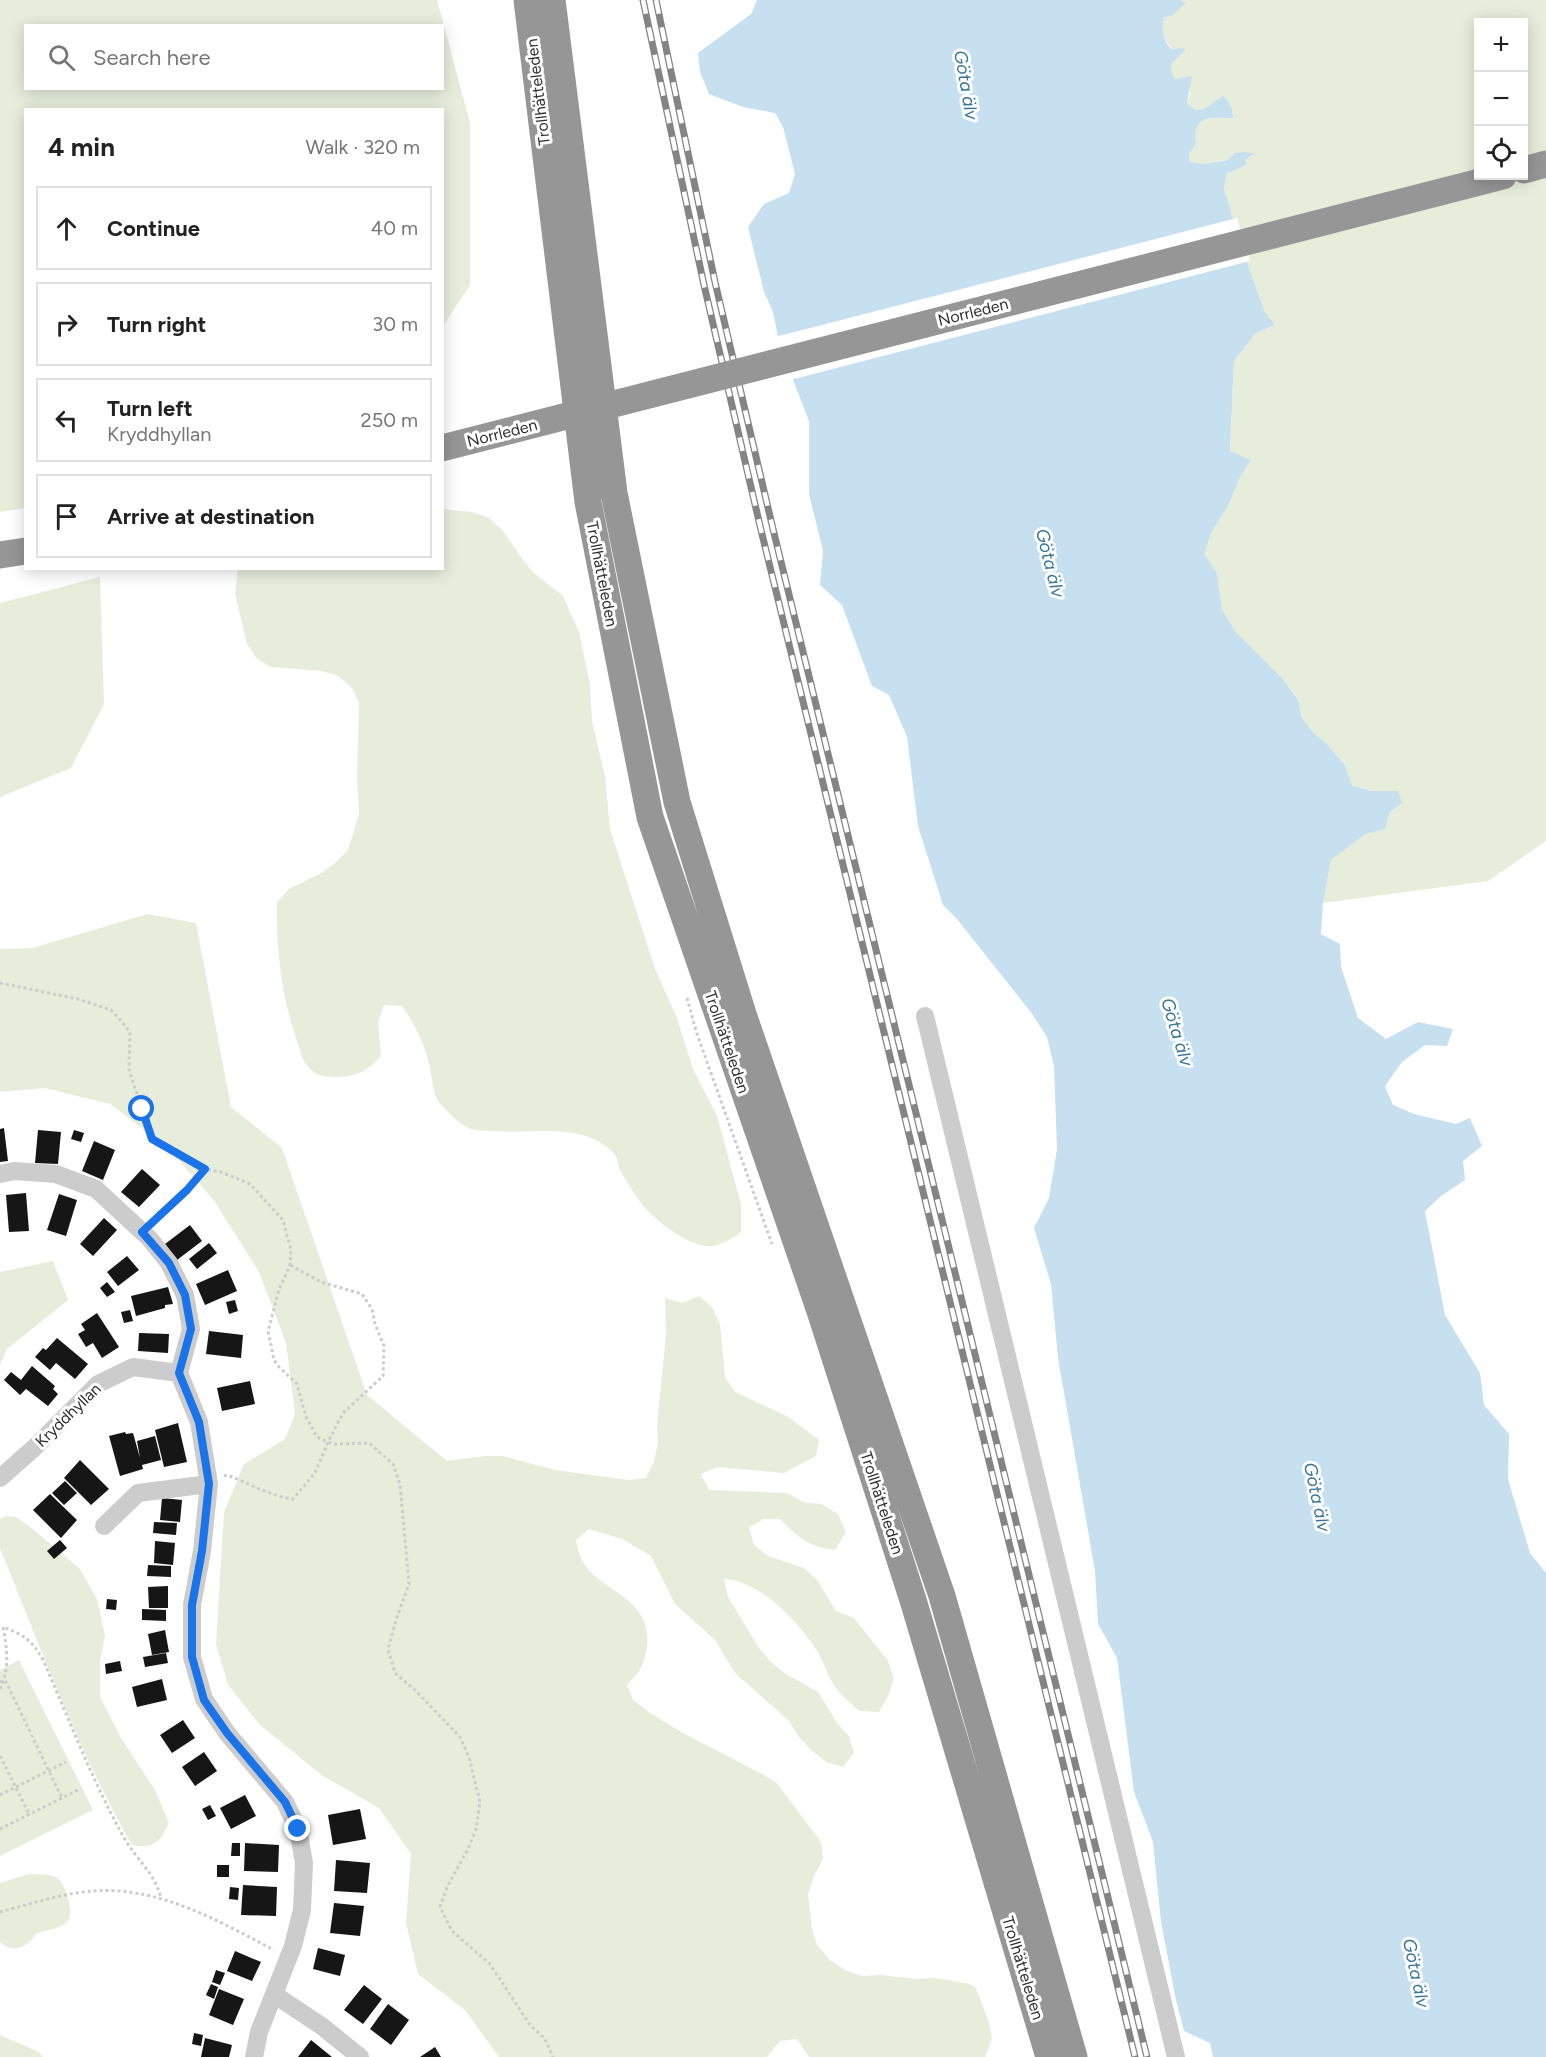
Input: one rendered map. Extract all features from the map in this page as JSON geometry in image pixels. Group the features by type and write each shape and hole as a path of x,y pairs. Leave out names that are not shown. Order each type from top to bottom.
{"highway":[{"name":"Trollhätteleden","path":"527,0 588,502 651,817 820,1311 913,1600 1049,2057"},
{"name":"Trollhätteleden","path":"552,0 614,493 677,802 743,1014 942,1596 1074,2057"},
{"path":"1528,169 1546,164"},
{"name":"Norrleden","path":"444,447 1487,180"},
{"path":"0,555 24,551"}],"street":[{"path":"925,1016 1176,2057"},
{"path":"0,1174 14,1171 56,1174 96,1189 142,1232 169,1263 185,1295 191,1329 179,1373 199,1422 209,1484 202,1551 192,1605 192,1657 204,1700 227,1733 285,1802 298,1829 304,1863 302,1910 289,1957 259,2032 254,2057"},
{"name":"Kryddhyllan","path":"0,1478 34,1448 98,1384 133,1367 179,1373"},
{"path":"104,1526 138,1493 209,1484"},
{"path":"275,1995 323,2027 360,2057"}],"path":[{"path":"0,983 78,999 111,1010 130,1032 129,1070 152,1139 205,1169 221,1172 250,1184 283,1220 291,1250 290,1265 279,1290 268,1331 274,1360 297,1384 306,1417 317,1437 333,1444 369,1443 393,1464 400,1484 410,1584 388,1649 396,1673 460,1737 469,1757 480,1802 477,1830 448,1885 440,1907 452,1932 490,1964 530,2025 545,2039 553,2057"},
{"path":"142,1232 187,1190 205,1169"},
{"path":"209,1484 227,1475 254,1485 276,1497 293,1499 315,1473 344,1413 383,1376 384,1346 372,1309 362,1294 321,1282 290,1265"},
{"path":"0,1689 5,1680 8,1650 3,1627 32,1642 43,1660 101,1793 124,1838 153,1878 160,1898"},
{"path":"0,1682 5,1680"},
{"path":"5,1680 62,1798"},
{"path":"0,1756 29,1814"},
{"path":"0,1795 66,1762"},
{"path":"0,1829 80,1789"},
{"path":"0,1912 93,1891 125,1892 160,1898 222,1923 289,1957"}],"green space":[{"path":"0,0 437,0 443,24 24,24 24,90 444,90 444,26 470,123 470,285 444,324 444,108 24,108 24,508 0,512"},
{"path":"1181,0 1546,0 1546,841 1488,881 1323,903 1331,860 1365,833 1385,828 1397,791 1371,791 1352,785 1345,765 1302,718 1298,698 1281,677 1234,630 1222,609 1217,573 1203,554 1211,533 1228,506 1240,477 1251,460 1230,452 1234,361 1256,333 1275,325 1265,312 1242,249 1224,188 1227,174 1246,165 1246,159 1254,155 1203,164 1190,162 1189,154 1196,144 1197,127 1200,123 1211,118 1233,118 1233,111 1215,103 1204,109 1195,110 1187,103 1191,92 1172,73 1172,64 1178,56 1163,35 1164,16 1173,15 1186,3"},
{"path":"444,509 472,512 489,518 503,531 534,573 563,596 579,632 590,684 592,721 605,776 610,829 655,969 677,1018 693,1069 717,1116 741,1204 741,1232 732,1239 713,1246 703,1246 682,1237 661,1223 638,1199 621,1172 614,1153 589,1137 551,1131 480,1131 467,1128 437,1099 423,1044 402,1006 384,1005 378,1022 381,1056 362,1072 333,1077 320,1075 311,1070 301,1053 283,988 277,937 277,902 289,889 321,873 348,850 359,814 357,777 359,703 352,688 338,676 322,671 271,667 257,659 247,644 235,594 238,570 444,570"},
{"path":"100,577 104,704 71,768 0,797 0,603"},
{"path":"148,914 196,923 231,1107 282,1148 367,1395 447,1461 503,1456 555,1470 629,1480 646,1478 654,1461 658,1442 657,1426 666,1334 665,1298 682,1303 699,1296 712,1307 720,1324 725,1377 735,1392 787,1416 819,1440 816,1456 784,1473 717,1467 701,1474 709,1490 787,1493 803,1502 821,1504 838,1514 846,1532 835,1550 812,1544 792,1531 780,1519 764,1519 749,1527 754,1545 768,1556 804,1568 817,1580 836,1611 854,1618 888,1661 894,1678 879,1712 859,1711 843,1697 829,1677 810,1640 777,1604 750,1586 724,1579 728,1597 759,1648 786,1674 818,1692 837,1723 849,1736 854,1753 843,1767 826,1762 812,1751 789,1721 735,1673 715,1640 675,1604 651,1556 622,1539 589,1529 576,1540 578,1548 589,1570 633,1605 646,1628 647,1645 643,1663 627,1685 633,1700 683,1733 777,1783 821,1842 823,1859 808,1894 812,1928 817,1945 830,1960 845,1970 862,1976 935,1978 970,1984 976,1988 989,2023 992,2039 985,2057 809,2057 797,2039 780,2041 767,2057 499,2057 465,2010 418,1974 406,1923 411,1854 379,1808 323,1776 260,1725 228,1685 216,1644 224,1512 244,1464 285,1439 295,1414 286,1343 259,1272 215,1202 169,1149 110,1104 45,1088 0,1092 0,949 32,948"},
{"path":"53,1261 68,1300 7,1349 0,1365 0,1272"},
{"path":"6,1516 16,1517 29,1526 80,1569 97,1599 105,1636 100,1661 100,1697 121,1738 155,1790 169,1823 163,1835 151,1845 132,1845 77,1736 0,1548 0,1519"},
{"path":"19,1660 93,1810 0,1856 0,1670"},
{"path":"29,1874 51,1875 60,1881 70,1906 69,1918 60,1927 36,1934 25,1945 10,1948 0,1942 0,1883"},
{"path":"0,2035 39,2052 43,2057 0,2057"}],"water":[{"name":"Göta älv","path":"757,0 1181,0 1186,3 1173,15 1164,17 1163,26 1169,47 1173,50 1186,49 1172,63 1171,70 1175,79 1192,76 1187,103 1195,110 1204,109 1223,96 1231,106 1233,114 1233,118 1211,118 1200,122 1197,127 1196,144 1189,154 1190,162 1203,164 1228,160 1235,153 1255,154 1246,159 1246,165 1227,174 1224,188 1242,249 1265,312 1275,325 1256,333 1234,361 1230,451 1251,460 1240,477 1228,506 1211,533 1204,554 1217,573 1222,609 1234,630 1281,677 1298,699 1302,718 1345,765 1352,785 1371,791 1398,791 1402,803 1390,812 1385,829 1365,834 1331,860 1323,903 1321,934 1340,944 1341,967 1358,1018 1386,1039 1418,1022 1453,1029 1447,1046 1425,1045 1402,1062 1385,1086 1393,1105 1414,1114 1456,1124 1470,1118 1482,1146 1463,1161 1465,1180 1441,1196 1425,1211 1445,1315 1480,1373 1484,1405 1509,1434 1508,1479 1530,1553 1546,1573 1546,2057 1213,2057 1210,2043 1184,2031 1161,1922 1153,1842 1134,1792 1117,1658 1098,1624 1095,1571 1058,1358 1051,1284 1034,1228 1049,1198 1057,1149 1054,1066 1047,1037 1033,1015 957,919 943,905 918,826 907,737 889,695 872,686 842,605 820,585 823,551 809,494 809,421 780,346 773,312 764,292 748,227 764,204 789,193 795,174 783,127 775,113 743,107 709,94 700,72 698,53 751,14"}],"pier":[{"path":"1237,218 1250,261 790,380 777,347 775,337"}],"building":[{"path":"4,1128 8,1161 0,1162 0,1129"},
{"path":"38,1130 61,1132 58,1164 35,1163"},
{"path":"74,1130 84,1133 81,1142 71,1139"},
{"path":"94,1141 115,1150 103,1180 82,1171"},
{"path":"142,1169 160,1185 139,1207 121,1192"},
{"path":"26,1193 29,1231 9,1232 6,1195"},
{"path":"59,1194 77,1200 66,1236 47,1230"},
{"path":"104,1218 117,1230 93,1256 80,1244"},
{"path":"190,1225 202,1241 177,1260 165,1244"},
{"path":"209,1243 217,1253 197,1269 189,1259"},
{"path":"127,1256 139,1270 118,1286 107,1272"},
{"path":"228,1270 237,1291 205,1305 196,1284"},
{"path":"107,1282 115,1292 107,1297 100,1288"},
{"path":"168,1287 173,1304 136,1316 131,1296"},
{"path":"235,1300 238,1311 229,1314 226,1302"},
{"path":"130,1310 133,1321 124,1323 121,1312"},
{"path":"97,1313 119,1347 102,1358 93,1343 86,1347 78,1334 85,1330 81,1324"},
{"path":"209,1331 243,1335 241,1358 206,1354"},
{"path":"139,1333 169,1334 168,1353 138,1351"},
{"path":"57,1338 88,1364 75,1379 56,1363 50,1370 35,1357 43,1348 46,1350"},
{"path":"32,1366 55,1386 53,1389 58,1394 48,1406 26,1389 20,1395 4,1380 11,1372 21,1380"},
{"path":"250,1381 255,1404 222,1411 217,1388"},
{"path":"178,1423 187,1462 164,1467 155,1430"},
{"path":"125,1432 126,1434 133,1433 140,1458 137,1441 155,1436 161,1460 142,1465 143,1469 120,1476 109,1436"},
{"path":"80,1460 109,1489 91,1505 64,1478"},
{"path":"65,1481 77,1493 64,1505 52,1493"},
{"path":"50,1494 77,1520 61,1538 33,1510"},
{"path":"162,1498 182,1500 180,1522 160,1520"},
{"path":"154,1522 177,1523 176,1535 153,1533"},
{"path":"60,1540 67,1548 54,1559 47,1551"},
{"path":"155,1541 175,1543 173,1565 154,1563"},
{"path":"148,1565 171,1566 171,1577 147,1576"},
{"path":"168,1586 168,1608 149,1608 148,1587"},
{"path":"107,1599 117,1600 116,1610 106,1609"},
{"path":"142,1609 166,1610 166,1621 142,1620"},
{"path":"165,1630 169,1652 152,1655 148,1634"},
{"path":"166,1653 168,1663 145,1667 143,1657"},
{"path":"120,1661 122,1671 106,1674 105,1664"},
{"path":"162,1679 167,1700 137,1707 132,1687"},
{"path":"183,1720 195,1738 172,1753 160,1735"},
{"path":"204,1752 217,1771 195,1786 182,1767"},
{"path":"245,1795 256,1816 231,1829 220,1808"},
{"path":"210,1805 216,1816 208,1820 202,1809"},
{"path":"360,1809 366,1839 333,1845 328,1815"},
{"path":"232,1843 240,1843 240,1856 231,1856"},
{"path":"245,1843 279,1845 278,1872 244,1871"},
{"path":"336,1860 370,1863 367,1893 334,1891"},
{"path":"217,1865 229,1865 229,1877 217,1877"},
{"path":"243,1885 277,1887 276,1916 241,1915"},
{"path":"230,1887 239,1888 238,1900 229,1899"},
{"path":"334,1903 364,1906 360,1936 330,1933"},
{"path":"318,1948 345,1955 340,1976 313,1969"},
{"path":"235,1951 261,1962 252,1981 227,1971"},
{"path":"216,1970 225,1973 220,1985 212,1982"},
{"path":"211,1984 218,1987 214,1999 206,1995"},
{"path":"364,1985 382,1999 363,2024 344,2010"},
{"path":"219,1989 244,1999 233,2025 209,2015"},
{"path":"388,2004 409,2020 391,2045 370,2029"},
{"path":"194,2033 203,2035 201,2046 192,2044"},
{"path":"205,2038 232,2045 229,2057 201,2057"},
{"path":"311,2040 332,2057 298,2057"},
{"path":"435,2047 441,2057 420,2057"}],"railway":[{"path":"643,0 704,285 761,530 1135,2057"},
{"path":"656,0 715,282 773,529 1147,2057"}],"route":[{"path":"142,1109 152,1139 205,1169 187,1190 142,1232 169,1263 185,1295 191,1329 179,1373 199,1422 209,1484 202,1551 192,1605 192,1657 204,1700 227,1733 285,1802 298,1829"}]}
